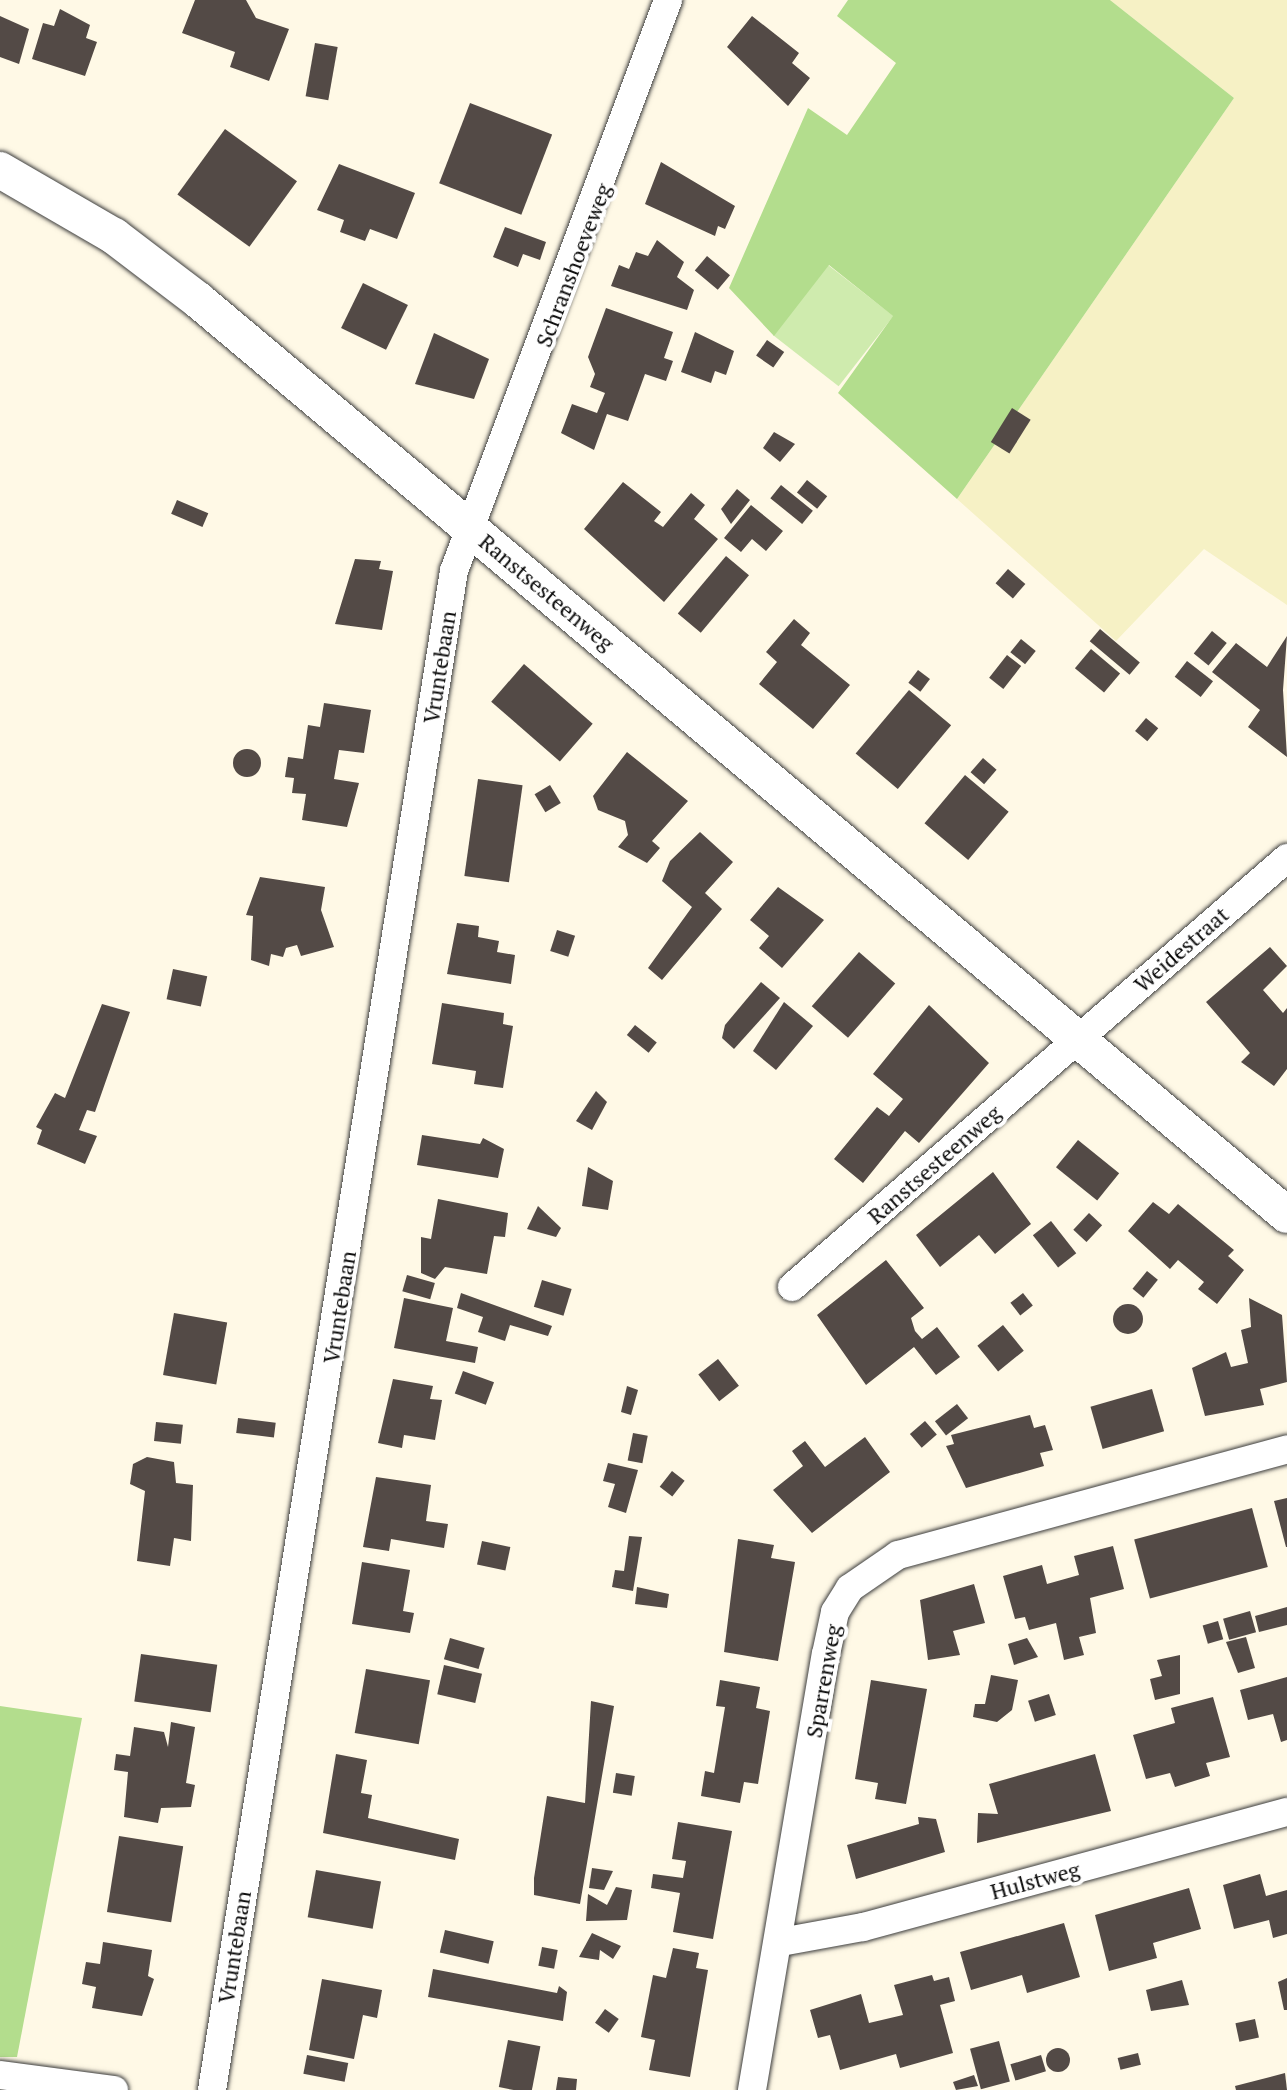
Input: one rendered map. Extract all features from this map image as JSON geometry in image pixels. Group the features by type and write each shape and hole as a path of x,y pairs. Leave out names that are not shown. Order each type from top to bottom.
{"street":[{"name":"Schranshoeveweg","path":"471,527 668,0"},
{"name":"Ranstsesteenweg","path":"0,170 160,269 1287,1215"},
{"name":"Vruntebaan","path":"211,2090 454,571 471,527"},
{"name":"Weidestraat","path":"1075,1040 1287,858"},
{"name":"Ranstsesteenweg","path":"792,1287 1075,1040"},
{"name":"Sparrenweg","path":"752,2090 781,1942 826,1654 835,1612 850,1588 898,1555 1287,1449"},
{"name":"Hulstweg","path":"781,1942 863,1927 1287,1812"},
{"path":"0,2075 114,2090"}],"shaded area":[{"path":"1110,0 1287,0 1287,605 1204,549 1116,641 957,499 1234,98"}],"green space":[{"path":"848,0 1110,0 1234,98 957,499 838,393 893,316 829,265 774,336 729,288 808,108 847,135 896,63 837,16"},
{"path":"828,265 893,316 839,386 773,335"},
{"path":"0,1706 82,1718 17,2057 0,2057"}],"building":[{"path":"195,0 246,0 256,18 289,29 269,81 230,67 235,52 182,33"},
{"path":"60,9 90,25 86,38 97,42 85,76 32,59 43,23 54,26"},
{"path":"0,16 29,29 19,64 0,57"},
{"path":"752,16 799,53 792,63 810,78 788,106 727,47"},
{"path":"315,43 338,47 328,100 306,96"},
{"path":"470,103 552,135 521,215 439,183"},
{"path":"225,129 297,181 249,247 177,195"},
{"path":"661,162 735,206 725,229 718,226 715,236 645,204"},
{"path":"339,164 415,193 397,239 370,229 365,241 340,232 344,220 317,210"},
{"path":"505,227 546,242 540,260 523,254 518,267 493,257"},
{"path":"657,240 684,262 677,277 694,290 687,310 611,286 619,265 629,269 636,252 648,256"},
{"path":"707,256 730,275 718,290 695,271"},
{"path":"363,283 408,305 386,350 341,328"},
{"path":"606,308 673,332 664,358 673,361 666,381 645,374 628,421 607,414 594,450 561,433 572,404 597,413 605,393 590,387 595,374 588,357"},
{"path":"695,332 734,351 726,375 715,371 711,383 681,372"},
{"path":"434,333 489,359 474,399 415,384"},
{"path":"767,340 784,352 773,368 756,356"},
{"path":"1012,408 1031,420 1009,454 991,442"},
{"path":"774,432 795,444 780,462 763,448"},
{"path":"807,480 827,496 817,509 797,492"},
{"path":"623,482 661,512 654,521 663,527 691,493 705,505 694,519 718,539 664,602 584,529"},
{"path":"781,485 813,511 802,524 770,498"},
{"path":"737,489 750,500 731,524 721,509"},
{"path":"177,500 208,513 202,527 171,514"},
{"path":"751,505 783,531 766,551 752,539 741,552 724,538"},
{"path":"726,556 749,575 701,633 678,613"},
{"path":"355,559 381,561 379,569 393,571 382,630 335,624"},
{"path":"1008,569 1025,584 1013,598 996,583"},
{"path":"794,619 810,633 801,645 850,685 813,729 759,684 777,662 766,652"},
{"path":"1100,629 1140,662 1130,675 1090,641"},
{"path":"1212,631 1227,643 1209,665 1194,654"},
{"path":"1287,636 1283,690 1287,757 1248,727 1260,710 1212,672 1236,643 1267,667"},
{"path":"1021,639 1036,651 1025,664 1010,652"},
{"path":"1091,649 1120,673 1104,693 1075,668"},
{"path":"1007,655 1021,666 1003,689 989,678"},
{"path":"1187,661 1213,681 1201,697 1175,677"},
{"path":"524,664 593,724 560,761 491,702"},
{"path":"918,670 930,679 920,692 908,683"},
{"path":"909,690 951,725 898,789 856,754"},
{"path":"324,703 371,710 364,753 339,750 334,779 359,783 347,827 302,820 306,794 292,793 294,778 285,777 288,757 303,759 308,725 320,727"},
{"path":"1146,718 1158,728 1147,741 1135,731"},
{"path":"247,749 257,753 261,763 257,773 247,777 237,773 233,763 237,753"},
{"path":"627,752 688,801 652,841 660,848 647,863 618,847 628,835 625,821 598,810 593,796"},
{"path":"983,758 997,770 984,784 971,772"},
{"path":"965,775 1009,812 968,860 925,823"},
{"path":"478,779 523,785 509,882 464,876"},
{"path":"550,785 561,803 545,812 535,794"},
{"path":"700,832 733,862 705,893 722,909 662,980 648,968 692,907 662,881 670,861"},
{"path":"260,877 325,887 321,910 334,947 301,956 297,945 286,948 283,957 271,954 269,966 251,960 253,916 246,915"},
{"path":"778,887 824,920 782,968 759,948 769,936 750,920"},
{"path":"457,923 479,926 478,937 499,941 497,952 515,955 511,984 447,974"},
{"path":"557,930 575,936 568,957 550,951"},
{"path":"1270,947 1287,966 1263,990 1283,1013 1287,1008 1287,1069 1274,1086 1241,1062 1250,1053 1206,1002"},
{"path":"859,952 895,983 848,1038 812,1006"},
{"path":"173,969 207,976 201,1007 167,999"},
{"path":"761,982 780,998 734,1049 722,1038 725,1025"},
{"path":"784,1002 813,1026 776,1070 753,1051"},
{"path":"442,1003 504,1013 503,1024 513,1026 503,1088 474,1084 476,1071 432,1064"},
{"path":"102,1004 130,1012 95,1112 87,1110 79,1130 97,1136 85,1164 37,1144 42,1130 36,1127 55,1093 65,1098"},
{"path":"929,1005 989,1063 919,1143 905,1131 863,1183 834,1159 877,1107 889,1116 903,1099 873,1074"},
{"path":"635,1025 657,1043 649,1053 627,1035"},
{"path":"596,1091 607,1102 592,1130 576,1121"},
{"path":"422,1135 480,1144 483,1138 504,1149 498,1178 417,1165"},
{"path":"1078,1140 1119,1173 1097,1201 1056,1167"},
{"path":"588,1167 613,1181 608,1210 582,1206"},
{"path":"993,1172 1031,1224 995,1254 979,1235 940,1267 916,1235"},
{"path":"438,1199 508,1213 505,1237 494,1236 487,1274 445,1267 435,1279 421,1273 421,1237 431,1239"},
{"path":"1153,1202 1169,1214 1178,1204 1234,1250 1228,1256 1244,1270 1217,1304 1198,1289 1204,1282 1178,1260 1170,1269 1128,1231"},
{"path":"538,1206 561,1228 556,1237 527,1229"},
{"path":"1089,1213 1102,1225 1086,1242 1073,1230"},
{"path":"1051,1221 1076,1253 1058,1267 1033,1235"},
{"path":"886,1260 924,1308 911,1318 915,1331 922,1339 937,1327 960,1357 936,1375 914,1347 866,1385 817,1315"},
{"path":"1147,1271 1158,1280 1143,1298 1133,1289"},
{"path":"407,1275 435,1283 430,1299 402,1291"},
{"path":"542,1280 572,1289 563,1316 534,1307"},
{"path":"461,1293 552,1326 548,1336 510,1325 505,1341 478,1332 483,1317 457,1308"},
{"path":"1023,1293 1033,1306 1020,1315 1010,1303"},
{"path":"404,1298 453,1308 446,1341 478,1347 475,1363 394,1348"},
{"path":"1249,1298 1282,1315 1287,1382 1260,1389 1264,1405 1205,1416 1192,1368 1226,1352 1231,1367 1248,1363 1241,1330 1251,1327"},
{"path":"1128,1304 1139,1308 1143,1319 1139,1330 1128,1334 1117,1330 1113,1319 1117,1308"},
{"path":"174,1313 227,1322 216,1384 163,1375"},
{"path":"1003,1325 1024,1351 998,1371 977,1346"},
{"path":"718,1359 739,1386 719,1401 698,1374"},
{"path":"463,1371 494,1382 486,1405 455,1394"},
{"path":"393,1379 433,1386 430,1399 442,1400 435,1440 404,1435 402,1448 378,1443"},
{"path":"627,1386 638,1390 631,1415 621,1412"},
{"path":"1152,1389 1164,1431 1103,1449 1090,1407"},
{"path":"957,1404 968,1418 946,1435 935,1421"},
{"path":"1030,1415 1034,1428 1045,1425 1053,1450 1040,1453 1044,1466 966,1488 946,1446 954,1444 951,1435"},
{"path":"238,1418 276,1423 274,1438 236,1433"},
{"path":"925,1421 937,1435 922,1448 910,1434"},
{"path":"156,1422 183,1425 181,1444 154,1441"},
{"path":"633,1433 648,1436 642,1463 628,1460"},
{"path":"865,1437 890,1472 812,1533 773,1490 803,1466 792,1451 805,1441 825,1467"},
{"path":"147,1457 174,1462 176,1483 193,1485 191,1541 174,1538 170,1566 137,1561 145,1491 130,1484 133,1464"},
{"path":"608,1463 638,1470 626,1513 608,1507 615,1484 603,1481"},
{"path":"672,1471 685,1481 672,1497 660,1487"},
{"path":"376,1477 431,1485 426,1521 448,1524 444,1548 391,1539 389,1551 363,1547"},
{"path":"1287,1498 1287,1547 1286,1547 1274,1501"},
{"path":"1252,1508 1268,1567 1150,1598 1134,1540"},
{"path":"629,1536 642,1537 633,1591 612,1587 615,1570 624,1571"},
{"path":"738,1539 774,1545 771,1558 795,1562 778,1661 724,1652"},
{"path":"482,1541 510,1547 505,1571 477,1564"},
{"path":"1113,1546 1124,1589 1090,1598 1096,1633 1079,1637 1084,1655 1064,1660 1056,1623 1029,1630 1025,1617 1015,1619 1003,1576 1042,1565 1047,1584 1079,1575 1074,1556"},
{"path":"362,1562 410,1570 403,1611 414,1613 410,1633 352,1624"},
{"path":"974,1584 985,1623 953,1631 960,1655 928,1660 920,1600"},
{"path":"637,1587 669,1594 667,1608 635,1604"},
{"path":"1287,1607 1287,1625 1259,1632 1255,1616"},
{"path":"1250,1611 1256,1632 1229,1640 1223,1619"},
{"path":"1218,1621 1223,1639 1208,1644 1203,1625"},
{"path":"1246,1637 1255,1668 1238,1673 1226,1642"},
{"path":"450,1638 485,1648 479,1669 444,1659"},
{"path":"1027,1638 1038,1657 1014,1665 1008,1644"},
{"path":"141,1654 217,1665 211,1712 134,1702"},
{"path":"1180,1655 1180,1694 1155,1700 1150,1679 1162,1676 1157,1660"},
{"path":"444,1665 482,1674 475,1703 437,1694"},
{"path":"366,1669 430,1680 419,1744 355,1733"},
{"path":"991,1675 1018,1680 1012,1710 997,1722 973,1717 975,1704 985,1704"},
{"path":"1287,1677 1287,1740 1281,1742 1273,1714 1248,1720 1240,1690"},
{"path":"720,1680 760,1687 756,1708 770,1711 758,1784 744,1782 740,1803 701,1796 705,1771 714,1773 725,1707 716,1706"},
{"path":"871,1680 927,1689 906,1804 875,1799 878,1783 855,1779"},
{"path":"1049,1694 1056,1715 1035,1722 1028,1701"},
{"path":"1213,1697 1230,1757 1206,1763 1210,1776 1175,1787 1170,1773 1146,1779 1133,1735 1175,1723 1171,1708"},
{"path":"591,1701 614,1706 580,1904 534,1895 534,1878 547,1796 585,1803"},
{"path":"171,1722 195,1727 186,1783 195,1785 191,1807 161,1808 158,1823 124,1817 128,1772 114,1770 116,1754 130,1756 134,1727 164,1732 168,1747"},
{"path":"336,1754 367,1760 361,1793 372,1795 368,1818 459,1839 455,1860 323,1833"},
{"path":"1095,1754 1111,1811 977,1843 978,1813 998,1814 989,1784"},
{"path":"616,1773 635,1776 632,1796 613,1793"},
{"path":"918,1817 936,1819 945,1852 856,1879 847,1845 919,1824"},
{"path":"678,1822 732,1831 713,1939 673,1932 680,1893 651,1888 653,1874 683,1878 686,1861 672,1859"},
{"path":"119,1836 183,1846 171,1922 107,1912"},
{"path":"592,1868 613,1871 604,1890 589,1888"},
{"path":"316,1870 381,1881 373,1929 308,1917"},
{"path":"1260,1874 1266,1896 1287,1890 1287,1934 1273,1938 1269,1920 1234,1929 1223,1885"},
{"path":"616,1887 632,1890 627,1920 586,1921 588,1894 607,1905"},
{"path":"1189,1888 1201,1929 1153,1943 1157,1958 1109,1971 1095,1915"},
{"path":"1064,1923 1080,1977 1027,1993 1022,1975 971,1990 960,1952"},
{"path":"445,1930 494,1941 489,1964 440,1952"},
{"path":"592,1933 621,1946 613,1959 600,1950 599,1960 579,1957"},
{"path":"103,1942 152,1950 148,1976 154,1979 142,2016 92,2008 96,1987 82,1984 86,1962 100,1964"},
{"path":"542,1947 558,1950 554,1969 538,1966"},
{"path":"673,1948 699,1953 696,1968 708,1970 690,2077 649,2070 655,2040 641,2037 653,1975 666,1978"},
{"path":"433,1969 557,1993 559,1986 567,1992 563,2021 428,1997"},
{"path":"932,1975 934,1981 949,1977 955,2001 940,2005 953,2053 900,2068 896,2054 840,2070 830,2035 818,2038 810,2010 861,1994 869,2023 903,2015 894,1985"},
{"path":"1287,1978 1287,2010 1284,2010 1278,1982"},
{"path":"322,1979 382,1990 377,2018 363,2015 354,2059 309,2050"},
{"path":"1182,1980 1189,2005 1151,2011 1146,1990"},
{"path":"605,2009 619,2019 609,2033 595,2023"},
{"path":"1255,2019 1259,2038 1239,2042 1235,2023"},
{"path":"508,2040 540,2046 532,2090 499,2087"},
{"path":"999,2041 1010,2082 981,2089 970,2049"},
{"path":"1058,2048 1067,2051 1070,2060 1067,2069 1058,2072 1049,2069 1046,2060 1049,2051"},
{"path":"1138,2053 1141,2065 1121,2070 1118,2058"},
{"path":"307,2055 348,2063 345,2082 303,2074"},
{"path":"1041,2055 1046,2071 1015,2081 1010,2064"},
{"path":"1285,2073 1287,2090 1236,2090 1235,2086"},
{"path":"974,2075 978,2086 956,2090 953,2082"},
{"path":"558,2077 577,2079 576,2090 556,2090"}]}
